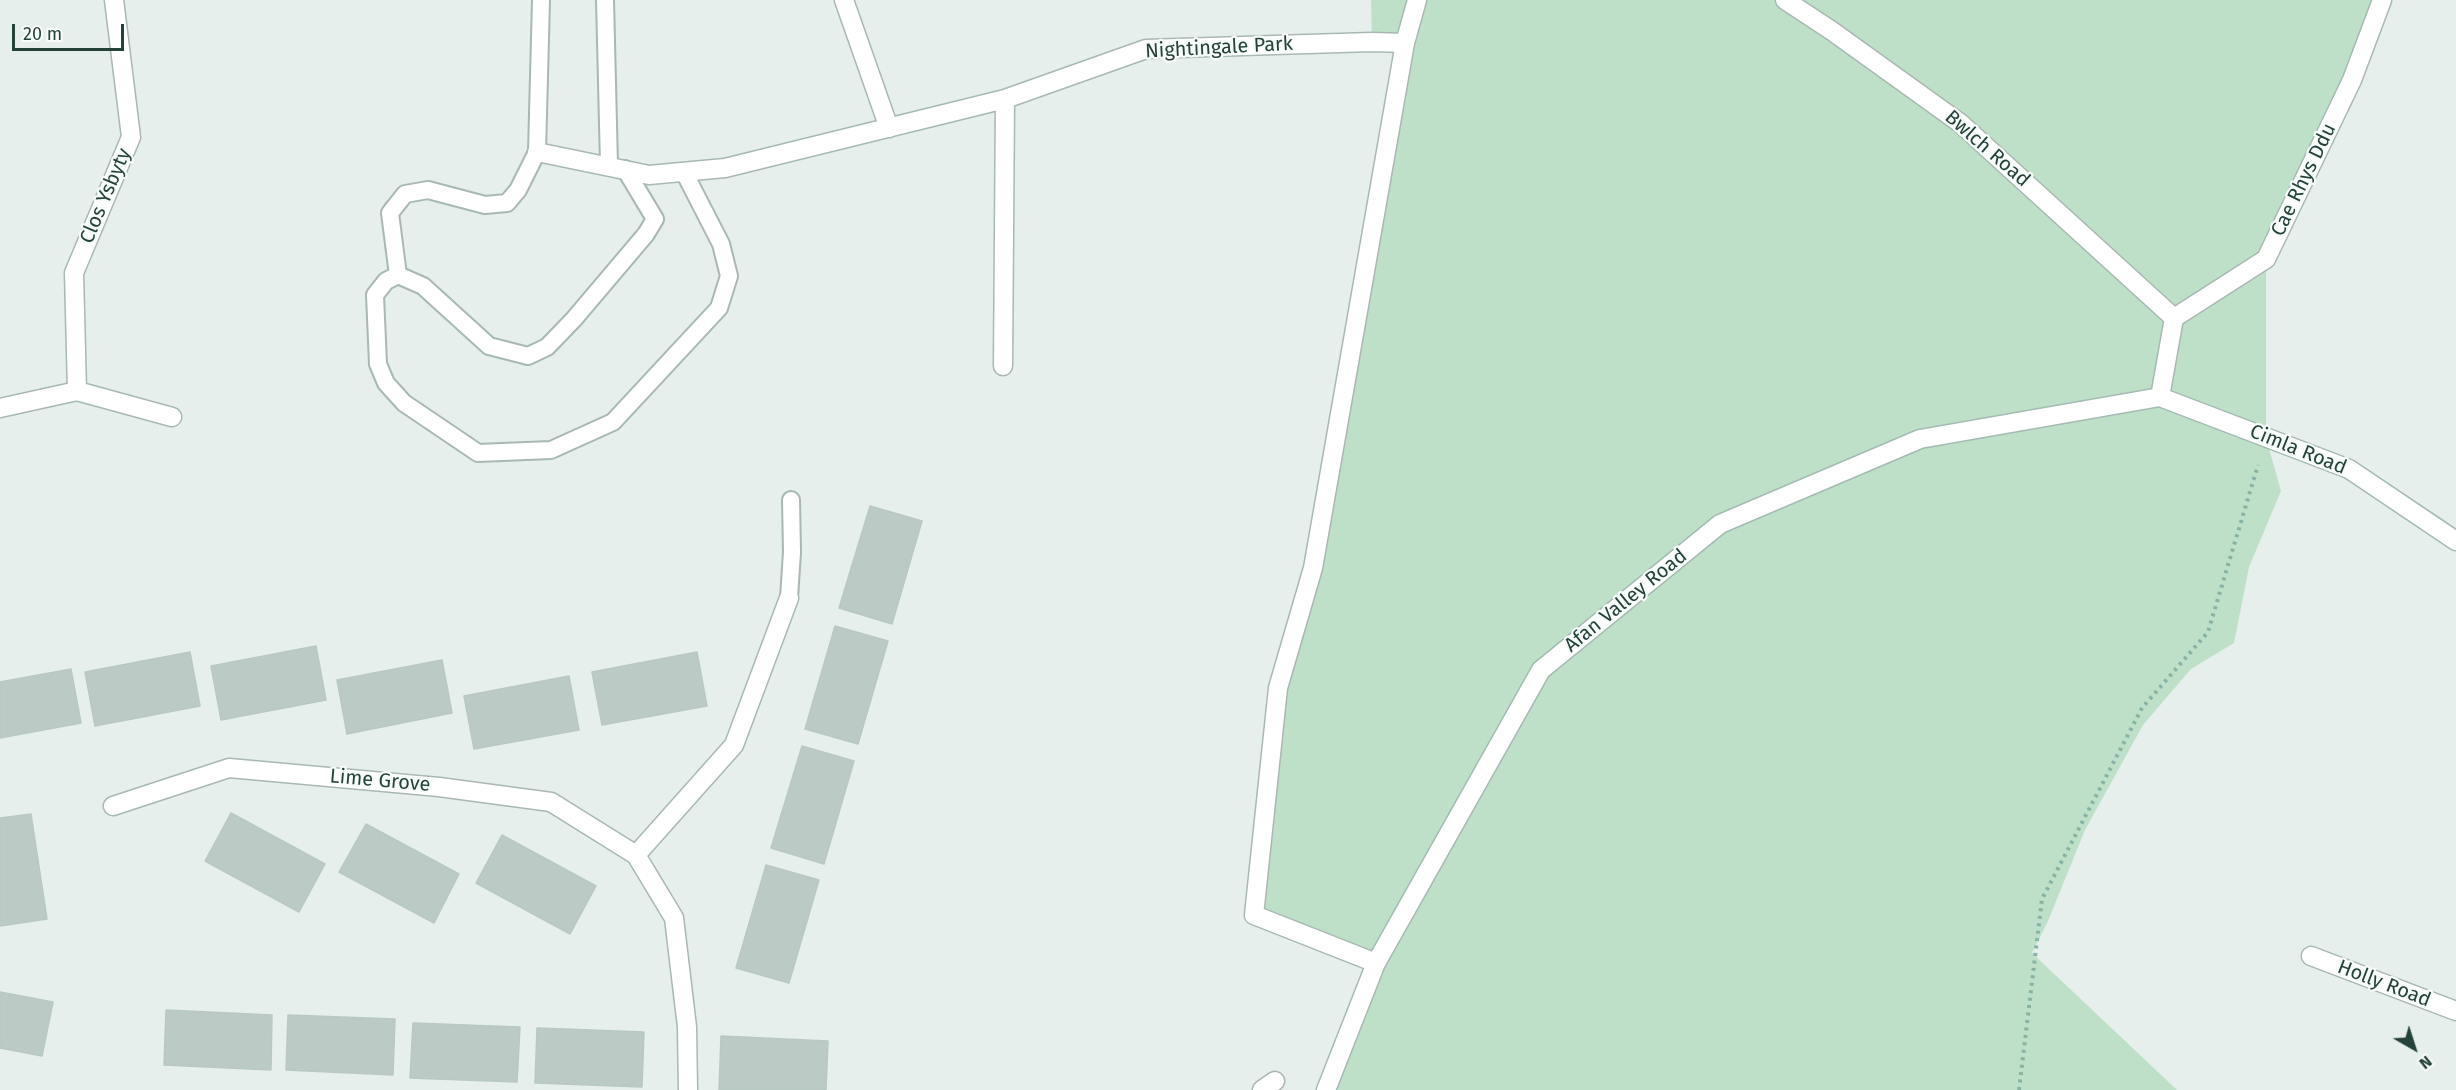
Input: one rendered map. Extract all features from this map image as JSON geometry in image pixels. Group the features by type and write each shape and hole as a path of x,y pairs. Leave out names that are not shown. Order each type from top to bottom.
{"street":[{"name":"Clos Ysbyty","path":"77,392 74,273 131,137 114,0"},
{"path":"844,0 889,128"},
{"path":"1376,963 1254,915 1278,688 1313,568 1405,44 1417,0"},
{"name":"Bwlch Road","path":"1785,0 1832,31 1959,123 2174,318"},
{"name":"Cae Rhys Ddu","path":"2174,318 2266,259 2352,80 2382,0"},
{"name":"Nightingale Park","path":"537,152 649,175 725,168 1005,99 1146,49 1372,42 1405,44"},
{"path":"1003,366 1005,99"},
{"path":"2160,397 2174,318"},
{"path":"0,408 77,392 172,417"},
{"name":"Afan Valley Road","path":"1326,1090 1376,963 1541,670 1719,524 1920,439 2160,397"},
{"name":"Cimla Road","path":"2160,397 2349,469 2456,542"},
{"path":"636,855 734,745 789,598"},
{"name":"Lime Grove","path":"113,806 229,768 439,787 551,802 636,855 674,918 687,1027 688,1090"},
{"name":"Holly Road","path":"2311,956 2456,1011"}],"lane":[{"path":"398,275 390,213 405,194 428,190 485,205 507,203 518,190 537,152 541,0"},
{"path":"398,275 423,286 489,346 528,356 547,347 574,320 646,234 655,219 617,167 605,0"},
{"path":"398,275 386,281 375,295 378,364 386,383 404,403 478,453 551,450 613,422 719,308 729,276 721,244 684,171"},
{"path":"789,598 792,552 791,500"}],"path":[{"path":"2019,1090 2042,899 2142,708 2208,632 2266,438"}],"green space":[{"path":"1371,0 2382,0 2266,259 2266,438 2281,491 2249,567 2234,643 2191,669 2143,725 2085,830 2048,921 2032,953 2177,1090 1326,1090 1376,963 1254,915 1278,688 1313,568 1405,44 1372,42"}],"building":[{"path":"870,506 922,521 892,624 839,608"},
{"path":"835,626 888,641 858,744 805,729"},
{"path":"316,646 326,700 221,720 211,666"},
{"path":"190,652 200,706 95,726 85,672"},
{"path":"697,652 707,706 602,725 592,672"},
{"path":"442,660 452,713 347,734 337,680"},
{"path":"71,669 81,723 0,738 0,682"},
{"path":"569,676 579,730 474,749 464,696"},
{"path":"802,746 854,761 824,864 771,848"},
{"path":"231,813 325,864 299,912 205,861"},
{"path":"31,814 47,919 0,926 0,818"},
{"path":"366,824 459,874 434,923 339,872"},
{"path":"502,835 596,886 570,934 476,883"},
{"path":"766,865 819,880 789,983 736,968"},
{"path":"0,992 53,1002 42,1056 0,1048"},
{"path":"166,1010 272,1015 271,1070 164,1065"},
{"path":"288,1015 395,1019 393,1075 286,1070"},
{"path":"413,1023 520,1027 517,1082 410,1078"},
{"path":"537,1028 644,1032 642,1087 535,1083"},
{"path":"721,1036 828,1041 826,1090 719,1090"}]}
